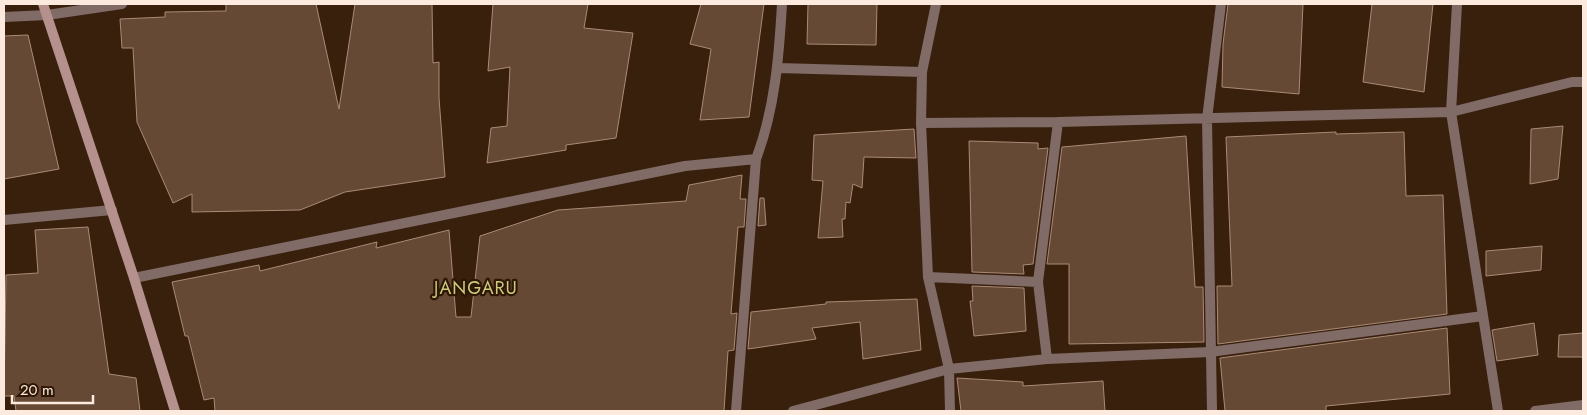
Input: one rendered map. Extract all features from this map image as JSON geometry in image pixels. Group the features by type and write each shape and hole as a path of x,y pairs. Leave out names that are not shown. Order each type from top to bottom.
{"main road":[{"path":"43,4 112,210 176,411"}],"street":[{"path":"4,17 47,15 122,4"},
{"path":"736,411 756,159 765,136 778,68 782,4"},
{"path":"936,4 922,72 921,123 928,277 949,368 950,411"},
{"path":"1212,411 1207,119 1221,4"},
{"path":"1457,4 1451,112 1498,411"},
{"path":"778,68 922,72"},
{"path":"921,123 1207,119 1451,112 1572,82 1583,82"},
{"path":"1047,359 1038,282 1058,122"},
{"path":"134,278 684,166 756,159"},
{"path":"4,220 112,210"},
{"path":"928,277 1038,282"},
{"path":"793,411 949,368 1047,359 1210,352 1483,316"},
{"path":"1535,411 1583,405"}],"building":[{"path":"226,4 316,4 339,109 355,4 432,4 433,63 439,62 439,98 445,177 345,192 300,210 192,212 192,194 173,203 137,122 133,48 122,48 120,19 165,17 165,12 226,11"},
{"path":"493,4 588,4 584,28 633,33 616,138 566,145 566,150 487,163 491,128 507,126 510,67 488,71"},
{"path":"701,4 764,4 749,117 700,120 711,49 690,44"},
{"path":"808,4 877,4 876,45 807,44"},
{"path":"1228,4 1303,4 1299,94 1222,87 1223,44"},
{"path":"1372,4 1433,4 1424,92 1363,82"},
{"path":"28,35 59,169 4,179 4,36"},
{"path":"1563,126 1558,179 1530,184 1531,129"},
{"path":"914,129 916,158 864,157 862,188 853,184 850,203 846,202 845,219 842,219 843,237 818,238 823,181 812,180 814,135"},
{"path":"1336,132 1336,134 1404,132 1406,196 1443,195 1447,314 1218,344 1217,286 1232,286 1226,137"},
{"path":"1186,136 1195,287 1203,287 1204,342 1069,344 1069,264 1047,264 1062,147"},
{"path":"969,141 1038,143 1038,149 1048,148 1033,264 1023,265 1024,274 972,272"},
{"path":"742,175 740,199 746,199 744,227 738,227 731,314 737,313 734,350 728,351 724,411 215,411 214,398 204,400 188,336 185,336 172,282 259,265 260,271 377,242 376,248 449,230 456,317 471,317 480,236 558,210 686,201 689,185"},
{"path":"760,198 764,198 766,225 758,226"},
{"path":"88,227 109,374 136,378 140,411 16,411 14,396 4,396 6,275 38,273 35,230"},
{"path":"1542,246 1541,270 1486,276 1486,251"},
{"path":"972,286 1024,288 1026,331 974,336 970,301 973,301"},
{"path":"917,299 921,350 863,359 860,322 812,328 816,339 748,349 751,312 826,304 826,302"},
{"path":"1534,323 1538,355 1497,361 1492,330"},
{"path":"1447,328 1450,394 1326,406 1326,411 1225,411 1220,358"},
{"path":"1583,333 1583,357 1558,357 1559,335"},
{"path":"957,378 1023,382 1023,386 1103,381 1105,411 961,411"}],"district":[{"name":"JANGARU","path":"476,288"}]}
